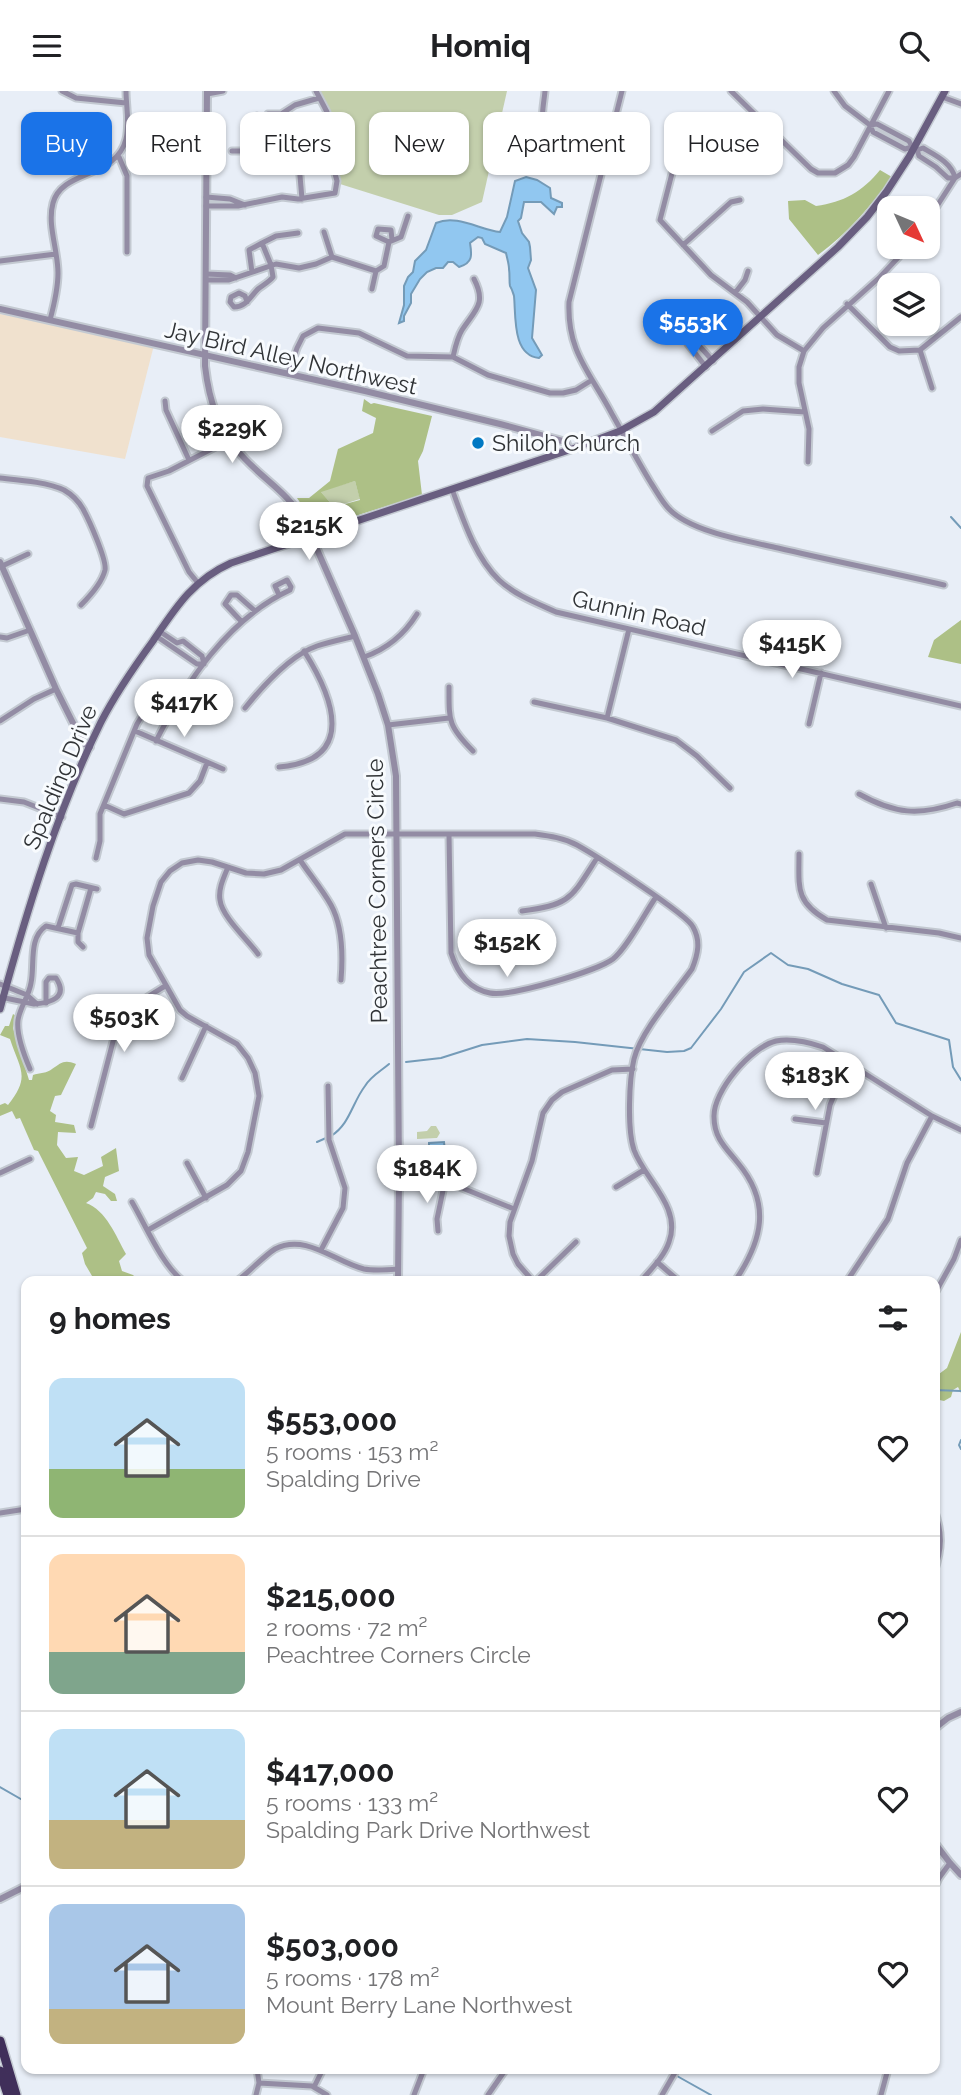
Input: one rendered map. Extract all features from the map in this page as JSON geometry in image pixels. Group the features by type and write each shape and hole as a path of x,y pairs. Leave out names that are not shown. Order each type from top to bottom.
{"highway":[{"path":"0,2041 16,2095"},
{"path":"0,2071 8,2095"},
{"path":"0,2089 2,2095"}],"main road":[{"name":"Spalding Drive","path":"0,1009 3,986 39,879 90,747 114,700 158,633 198,583 217,569 231,563 620,431 654,412 838,247 867,217 914,148 943,94"}],"street":[{"path":"62,91 76,98 127,103"},
{"path":"50,320 58,274 51,216 53,201 67,184 119,157 127,137 126,91"},
{"path":"207,93 223,91"},
{"path":"206,207 229,207 282,197 302,199 335,193 337,181 328,148 327,112 316,91"},
{"path":"543,112 545,91"},
{"path":"616,112 622,91"},
{"path":"731,91 803,163 818,173 835,173 848,165 889,91"},
{"path":"834,91 845,106 870,125 873,132 905,149 923,148 941,159 958,176 940,202"},
{"name":"Peachtree Corners Circle","path":"207,93 205,356 214,411 229,440 245,460 295,505 312,536 364,657 387,725 396,776 398,1276"},
{"path":"943,94 961,104"},
{"path":"284,112 319,98"},
{"path":"870,125 877,124 894,132 909,141 914,148"},
{"path":"890,141 894,132"},
{"path":"232,151 240,151"},
{"path":"119,157 127,176 127,252"},
{"path":"300,175 302,199"},
{"path":"600,175 572,288 569,313 573,344 620,431 667,508 683,521 734,538 944,585"},
{"path":"672,175 660,220 711,275 736,293 777,335 804,351"},
{"path":"206,197 230,199 245,205"},
{"path":"683,245 731,202 740,200"},
{"path":"372,289 376,271 384,266 391,241 401,237 408,216"},
{"path":"324,232 332,257"},
{"path":"252,272 249,250 275,236 298,233"},
{"path":"247,302 273,277 271,265 261,243"},
{"path":"0,261 56,254"},
{"path":"206,277 230,275 236,278 271,265 299,268 332,257 376,271"},
{"path":"808,462 809,429 799,383 799,367 804,351 847,304 897,259"},
{"path":"736,293 746,280 748,271"},
{"path":"453,357 459,336 480,304 479,288 474,279"},
{"path":"847,304 890,347 899,351 920,350 961,317"},
{"name":"Jay Bird Alley Northwest","path":"0,309 500,424 566,442 569,449"},
{"path":"689,313 694,320 688,344 706,367"},
{"path":"288,374 303,335 318,328 359,333 407,356 453,357 488,375 550,393 576,390 592,380"},
{"path":"691,334 713,361"},
{"path":"920,350 932,388"},
{"path":"165,401 166,410 189,460"},
{"path":"712,431 743,411 763,409 805,412"},
{"path":"198,583 189,572 147,486 148,478 229,440"},
{"path":"0,478 23,480 61,489 71,495 82,508 106,566 91,595 81,605"},
{"name":"Gunnin Road","path":"452,489 475,543 500,581 524,598 556,612 961,706"},
{"path":"28,554 1,565 56,689 83,743 90,747"},
{"path":"242,622 225,604 231,596 237,595 255,611"},
{"path":"156,741 172,709 204,664 242,622 279,595"},
{"path":"364,657 393,642 417,614"},
{"path":"607,718 629,629"},
{"path":"0,637 7,639 30,630"},
{"path":"158,633 159,638 175,645 197,664 204,664"},
{"path":"245,708 257,693 304,652 355,636"},
{"path":"175,645 183,641 202,656 204,664"},
{"path":"279,767 292,766 316,756 328,745 333,734 332,717 322,683 304,652"},
{"path":"809,724 821,673"},
{"path":"449,687 449,718 459,737 473,751"},
{"path":"0,721 34,699 56,689"},
{"path":"96,858 100,841 99,822 104,805 137,724 154,696"},
{"path":"534,702 607,718 676,740 730,788"},
{"path":"387,725 449,718"},
{"path":"135,731 223,769"},
{"path":"104,805 124,814 189,793 200,781 206,763"},
{"path":"859,794 876,803 905,811 934,811 961,804"},
{"path":"0,799 24,803 62,817"},
{"path":"148,1230 228,1185 241,1171 248,1152 258,1096 255,1073 248,1058 237,1044 180,1010 149,955 147,938 161,883 170,871 182,863 198,860 246,873 264,874 281,870 345,834 546,835 576,844 685,916 698,941 697,956 692,969 643,1039 634,1059 630,1134 644,1170 671,1213 673,1229 669,1243 645,1276"},
{"path":"449,835 451,953 456,968 465,979 489,993 522,990 596,969 615,958 656,897"},
{"path":"799,854 801,896 816,913 827,920 961,938"},
{"path":"522,911 559,905 574,893 597,859"},
{"path":"300,860 331,905 337,920 341,938 341,980"},
{"path":"228,867 221,886 220,900 226,915 258,954"},
{"path":"871,884 886,928"},
{"path":"58,928 72,885 94,889 78,933 78,943 83,947"},
{"path":"30,1069 21,1042 18,1021 32,981 33,951 40,932 46,926 78,933"},
{"path":"2,997 25,1003 46,1003 57,999 61,993 56,978 50,978 46,982 46,1003"},
{"path":"3,986 27,995 37,1004"},
{"path":"91,1126 116,1030 136,1004 165,986"},
{"path":"182,1078 206,1026"},
{"path":"738,1276 752,1254 759,1232 759,1211 756,1193 749,1179 716,1134 714,1110 722,1089 750,1057 764,1047 775,1042 807,1041 824,1047 932,1117 961,1130"},
{"path":"817,1173 825,1123 835,1093 852,1066"},
{"path":"530,1276 518,1264 513,1254 509,1236 510,1222 533,1161 543,1113 562,1092 612,1070 633,1069"},
{"path":"321,1250 343,1208 345,1188 329,1140 328,1086"},
{"path":"850,1276 888,1219 907,1163 932,1117"},
{"path":"795,1119 825,1123"},
{"path":"0,1173 30,1159"},
{"path":"187,1163 206,1198"},
{"path":"616,1187 644,1170"},
{"path":"399,1177 445,1181 514,1209"},
{"path":"438,1231 445,1181"},
{"path":"131,1202 176,1276"},
{"path":"940,1284 961,1240"},
{"path":"540,1276 576,1242"},
{"path":"243,1276 272,1251 300,1244 365,1269 398,1269"},
{"path":"657,1262 673,1276"},
{"path":"0,1513 21,1510"},
{"path":"940,1527 940,1554"},
{"path":"940,1724 961,1712"},
{"path":"940,1850 961,1875"},
{"path":"940,1877 950,1863"},
{"path":"0,1899 21,1889"},
{"path":"256,2095 258,2074"},
{"path":"314,2087 320,2074"},
{"path":"414,2095 422,2074"},
{"path":"488,2095 503,2074"},
{"path":"662,2095 674,2074"},
{"path":"881,2095 887,2074"},
{"path":"259,2083 300,2084 314,2087 327,2095"}],"shaded area":[{"path":"0,314 154,345 125,459 0,437"}],"green space":[{"path":"316,91 507,91 502,112 483,112 483,175 488,175 482,202 452,215 439,215 340,184 338,175 355,175 355,112 323,112"},
{"path":"880,170 892,177 858,219 818,255 789,219 788,201 805,200 816,206 835,202 852,195"},
{"path":"364,399 371,404 432,416 418,461 422,495 320,527 314,523 297,498 309,498 330,481 338,449 373,433 376,418 362,411","holes":["355,481 360,500 334,507 321,492"]},
{"path":"355,481 360,499 334,507 320,491"},
{"path":"961,620 961,664 928,657 934,640"},
{"path":"13,1014 16,1016 13,1028 29,1080 32,1080 33,1075 48,1071 63,1062 76,1064 61,1095 55,1096 50,1111 56,1115 55,1122 74,1125 76,1133 58,1132 57,1145 66,1158 78,1157 74,1171 84,1175 103,1166 101,1157 116,1148 119,1171 105,1177 103,1186 115,1194 117,1201 111,1201 105,1194 96,1192 86,1203 99,1211 110,1224 126,1254 119,1261 122,1271 134,1276 92,1276 82,1253 87,1248 38,1151 34,1150 20,1118 16,1119 12,1111 0,1116 0,1105 8,1105 21,1080 20,1066 10,1039 0,1035 5,1026 9,1026"},
{"path":"431,1126 436,1126 440,1133 437,1138 417,1139 417,1132 427,1131"},
{"path":"961,1332 961,1393 958,1387 953,1390 951,1397 944,1401 940,1400 940,1373 947,1368"}],"water":[{"path":"526,177 550,188 551,198 562,203 562,207 557,207 554,214 541,202 524,202 518,221 530,247 531,260 528,268 536,290 532,338 542,355 539,358 530,355 520,342 506,253 485,244 482,238 478,237 470,243 471,255 467,263 459,267 448,262 443,268 427,272 420,279 411,294 411,303 404,321 399,323 404,305 404,286 413,272 415,261 426,250 436,223 460,221 500,232 507,217 515,181"},
{"path":"444,1142 445,1151 438,1150 438,1159 423,1160 423,1152 429,1152 429,1143"}],"waterway":[{"path":"951,517 961,528"},
{"path":"406,1062 441,1058 482,1045 527,1039 667,1052 684,1051 691,1048 721,1009 744,972 771,953 788,965 808,969 842,984 879,995 896,1023 949,1040 953,1067 961,1080"},
{"path":"331,1136 347,1119 367,1082 389,1064"},
{"path":"317,1142 326,1138"},
{"path":"940,1390 961,1391"},
{"path":"961,1440 961,1449"},
{"path":"0,1787 21,1799"},
{"path":"677,2076 711,2095"}],"place":[{"name":"Shiloh Church","path":"478,443"}]}
